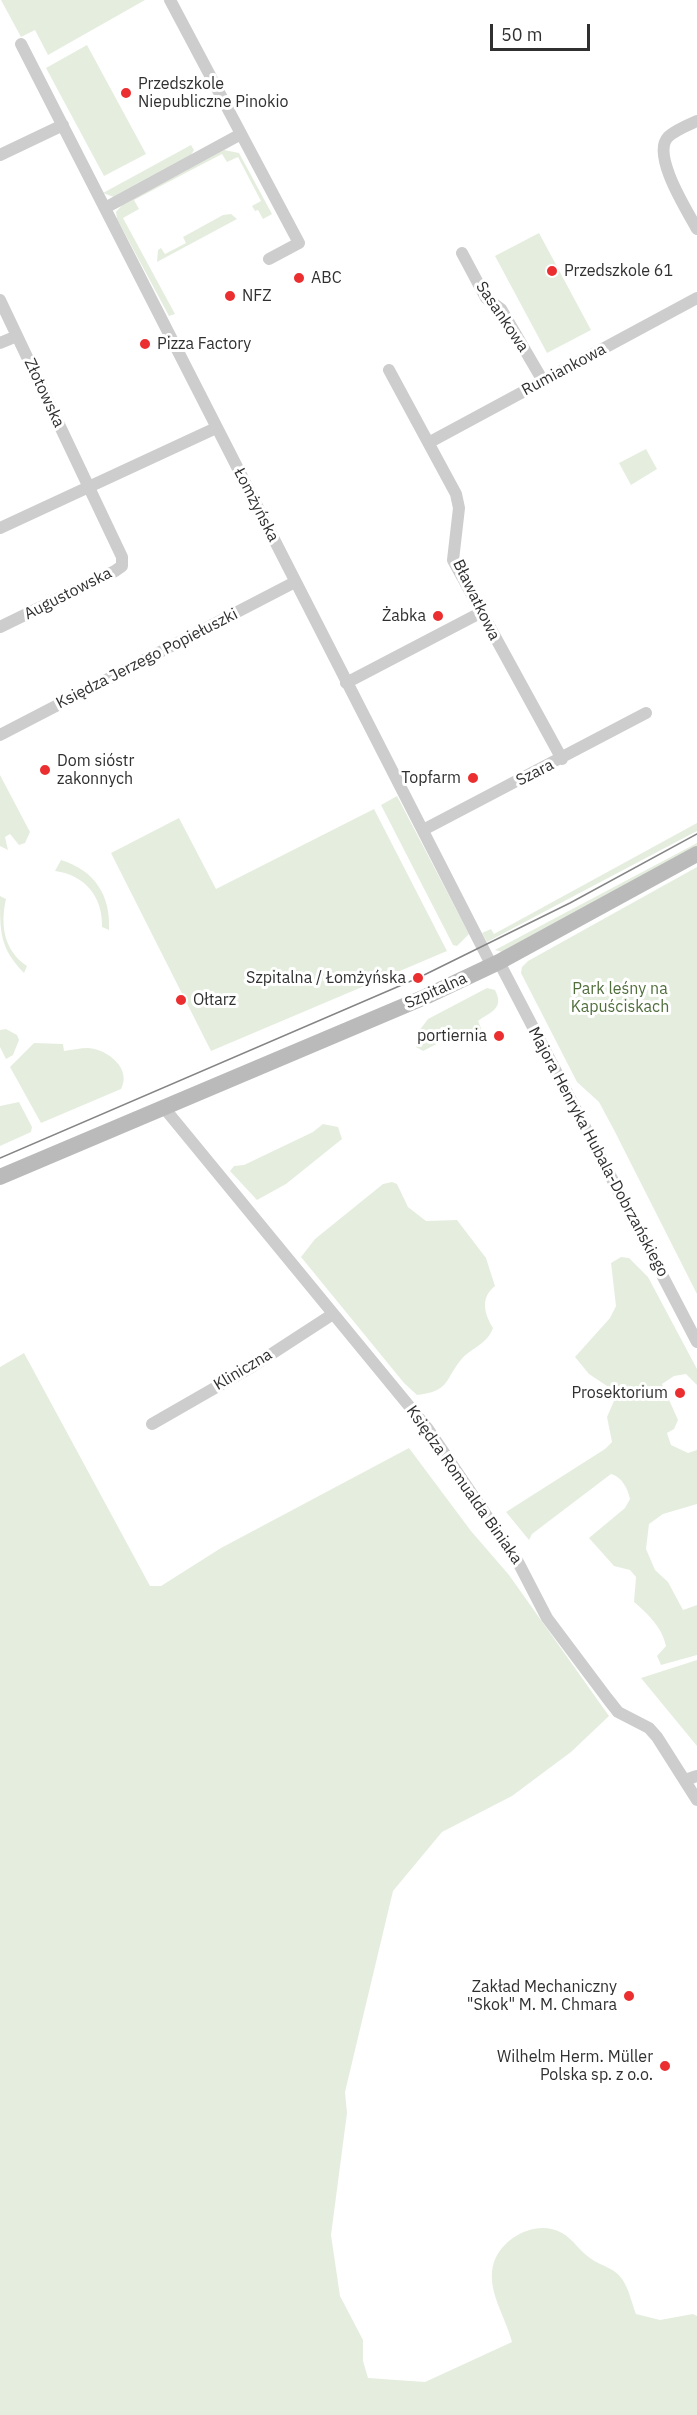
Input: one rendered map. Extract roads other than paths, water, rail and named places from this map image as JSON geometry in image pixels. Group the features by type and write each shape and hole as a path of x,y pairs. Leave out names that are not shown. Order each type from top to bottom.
{"street":[{"path":"170,0 299,243 269,259"},
{"name":"Łomżyńska","path":"21,44 346,683 495,964"},
{"path":"697,121 668,137 664,144 664,155 670,177 697,229"},
{"path":"0,155 63,125"},
{"path":"105,208 241,134"},
{"name":"Sasankowa","path":"462,253 486,298 501,309 543,381"},
{"name":"Rumiankowa","path":"430,442 697,298"},
{"name":"Złotowska","path":"0,300 89,486"},
{"path":"0,343 17,336"},
{"name":"Bławatkowa","path":"389,370 430,442 456,494 459,508 453,560 562,759"},
{"path":"0,528 216,428"},
{"name":"Augustowska","path":"0,627 122,566 122,557 89,486"},
{"name":"Księdza Jerzego Popiełuszki","path":"0,735 295,582"},
{"path":"346,683 480,613"},
{"name":"Szara","path":"423,830 646,713"},
{"name":"Szpitalna","path":"0,1177 165,1108 495,964 697,854"},
{"name":"Majora Henryka Hubala-Dobrzańskiego","path":"495,964 697,1342"},
{"name":"Księdza Romualda Biniaka","path":"165,1108 428,1429 518,1562 547,1618 618,1712 639,1722 657,1737 691,1778 697,1800"},
{"name":"Kliniczna","path":"152,1424 253,1365 333,1314"}],"tram line":[{"path":"0,1158 418,978 570,903 697,834"}],"place":[{"name":"Przedszkole Niepubliczne Pinokio","path":"126,93"},
{"name":"Przedszkole 61","path":"552,271"},
{"name":"ABC","path":"299,278"},
{"name":"NFZ","path":"230,296"},
{"name":"Pizza Factory","path":"145,344"},
{"name":"Żabka","path":"438,616"},
{"name":"Dom sióstr zakonnych","path":"45,770"},
{"name":"Topfarm","path":"473,778"},
{"name":"Szpitalna / Łomżyńska","path":"418,978"},
{"name":"Ołtarz","path":"181,1000"},
{"name":"portiernia","path":"499,1036"},
{"name":"Prosektorium","path":"680,1393"},
{"name":"Zakład Mechaniczny \"Skok\" M. M. Chmara","path":"629,1996"},
{"name":"Wilhelm Herm. Müller Polska sp. z o.o.","path":"665,2066"}],"park label":[{"name":"Park leśny na Kapuściskach","path":"620,998"}]}
